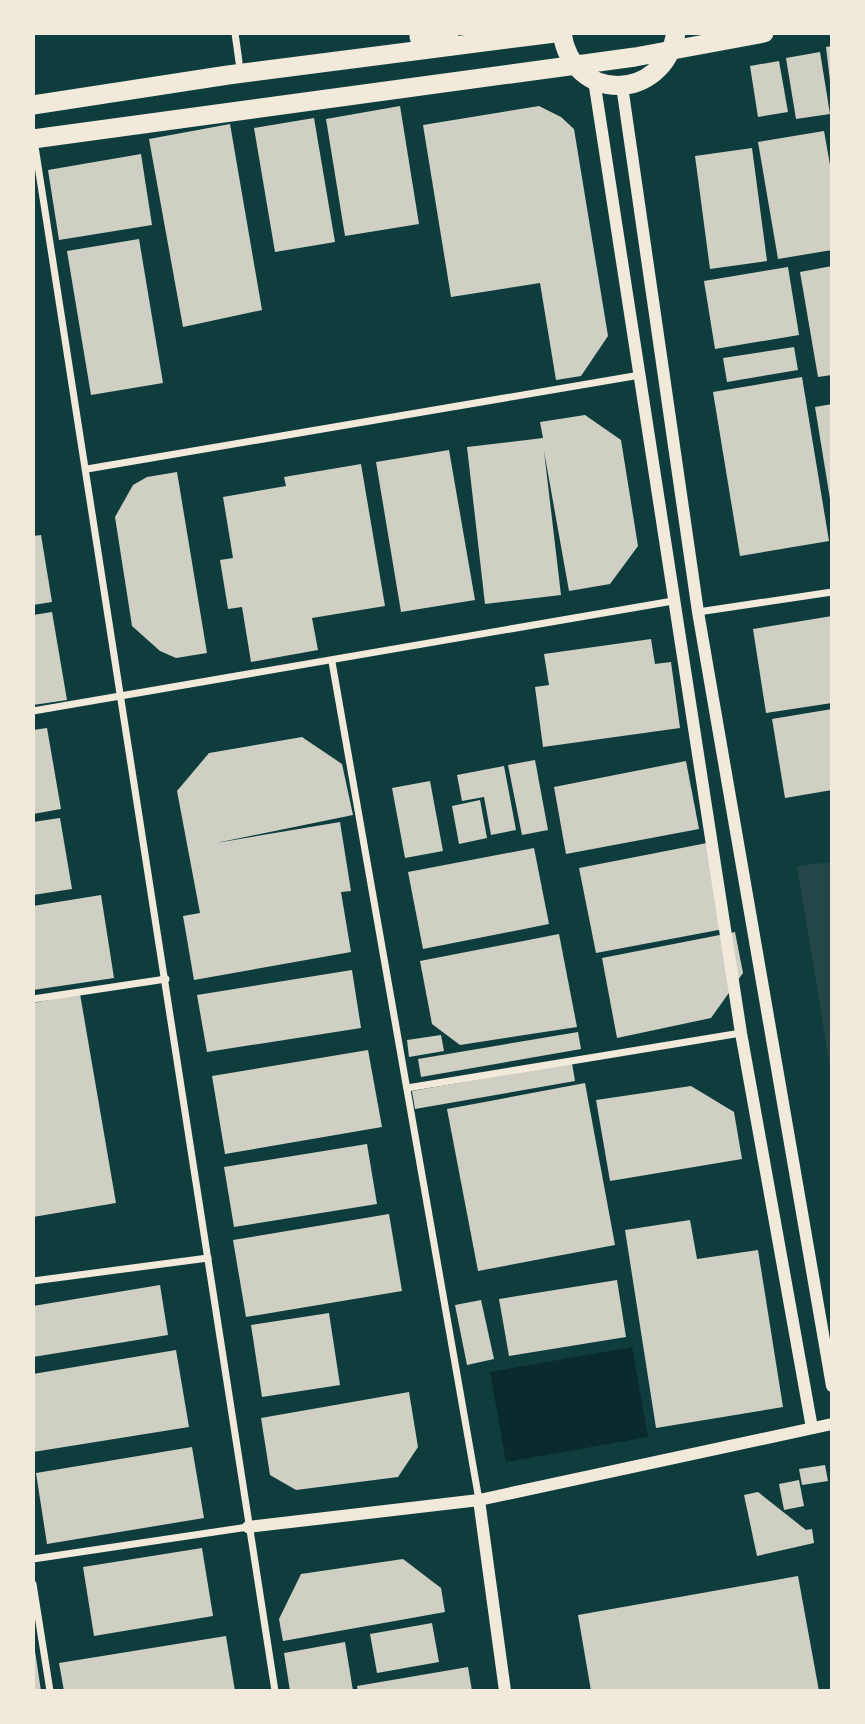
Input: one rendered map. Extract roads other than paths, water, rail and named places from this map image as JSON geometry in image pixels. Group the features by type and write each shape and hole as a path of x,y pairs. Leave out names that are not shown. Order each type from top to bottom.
{"highway":[{"path":"33,92 449,33"},
{"path":"33,105 242,74 555,33"},
{"path":"562,33 572,62 594,80 622,86 647,79 657,71 674,42 772,33"},
{"path":"33,137 635,57 764,33"},
{"path":"33,137 572,62"}],"street":[{"path":"235,33 239,62"},
{"path":"594,80 741,1033 812,1428"},
{"path":"622,86 698,612 832,1386"},
{"path":"33,137 123,696 275,1691"},
{"path":"87,470 640,375"},
{"path":"698,612 832,592"},
{"path":"33,711 332,662 673,601"},
{"path":"332,662 479,1500 505,1691"},
{"path":"33,999 166,979"},
{"path":"407,1087 741,1033"},
{"path":"33,1281 208,1258"},
{"path":"33,1559 248,1527 479,1500 832,1424"},
{"path":"33,1584 50,1691"}]}
